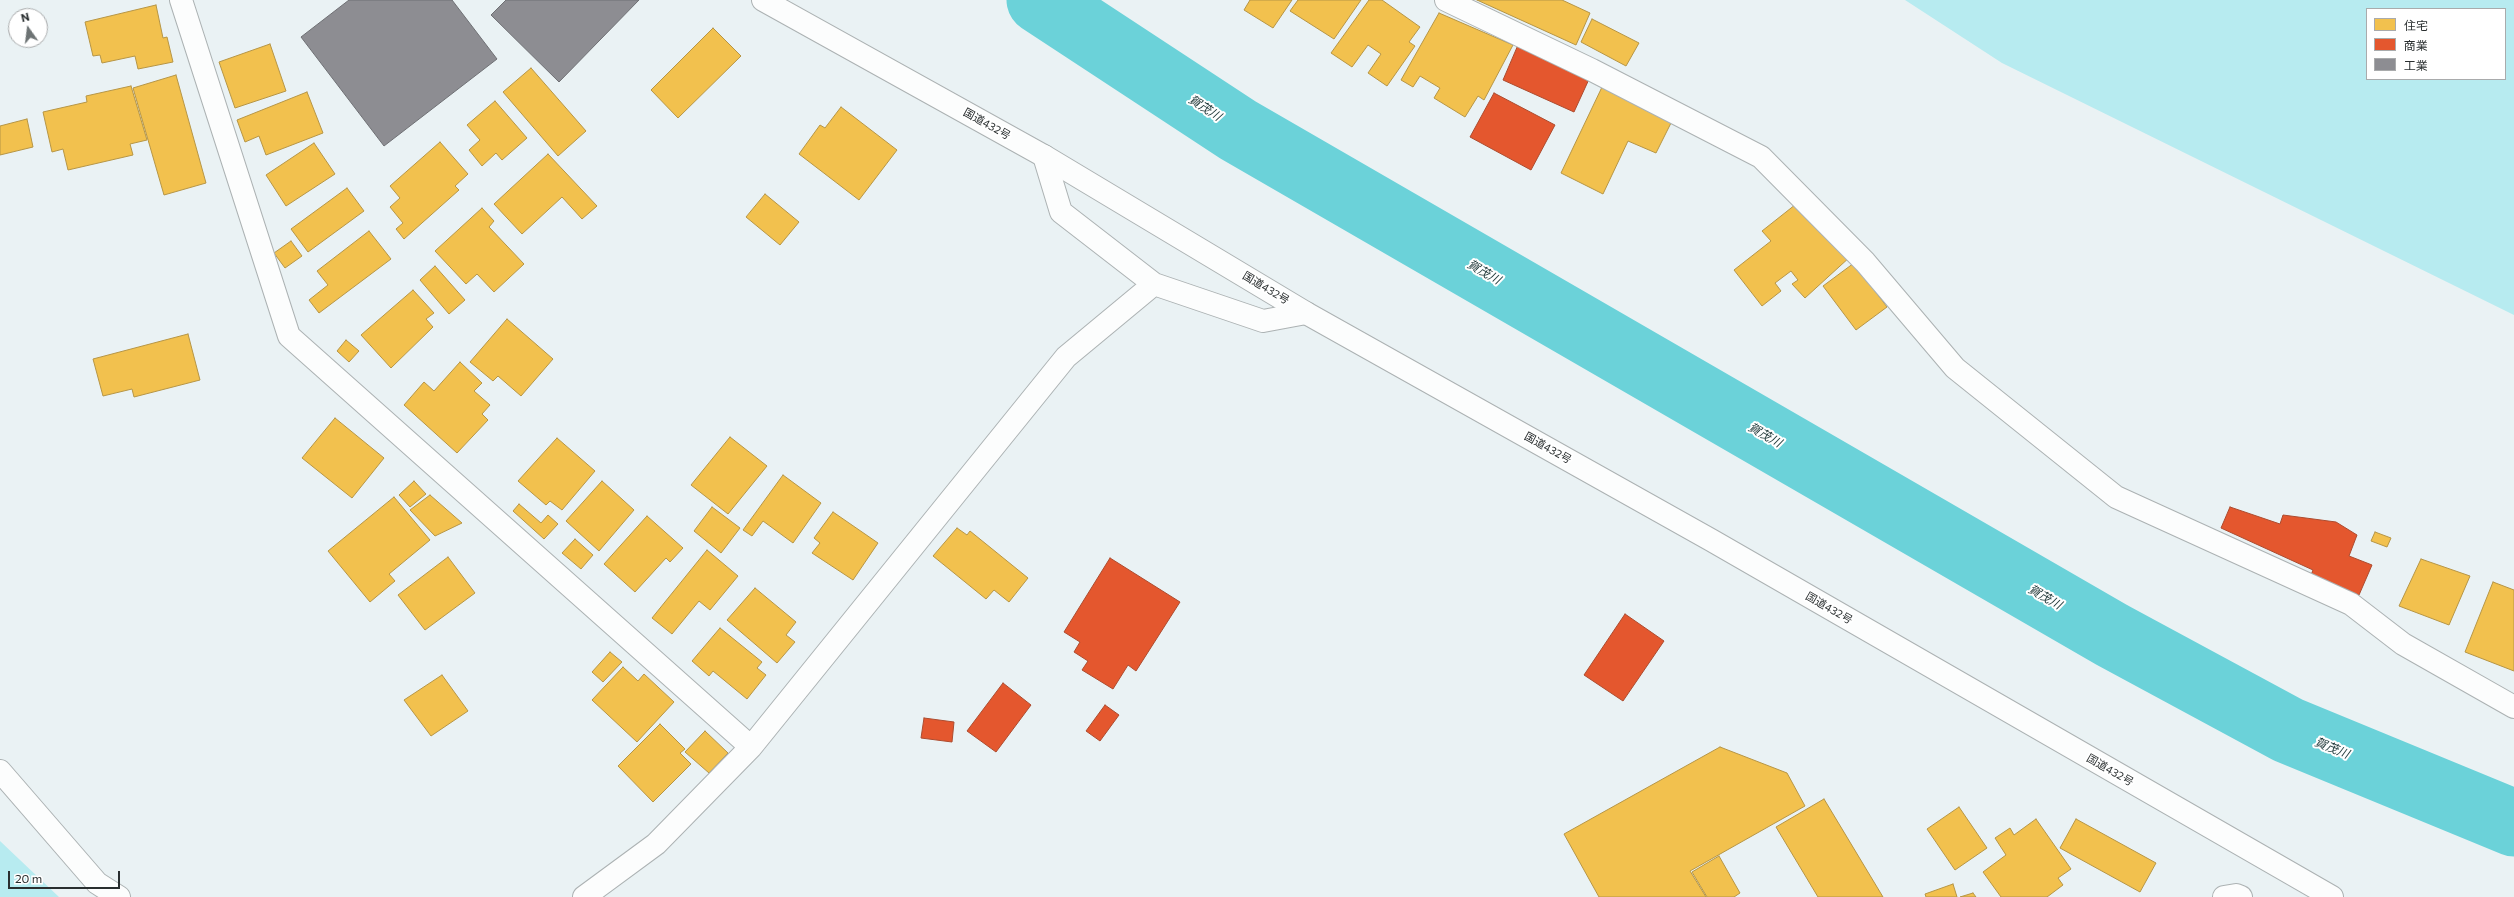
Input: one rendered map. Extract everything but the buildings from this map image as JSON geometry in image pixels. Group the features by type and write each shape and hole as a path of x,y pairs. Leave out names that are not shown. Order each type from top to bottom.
{"main road":[{"path":"181,0 289,336 750,747"},
{"name":"国道432号","path":"763,0 1044,156 1306,313 1718,544 2332,897"},
{"path":"1446,0 1592,70 1761,156 1865,262 1955,368 2116,497 2350,604 2403,644 2514,707"},
{"path":"1044,156 1061,212 1154,284 1263,321 1306,313"},
{"path":"584,897 656,844 750,747 1066,357 1154,284"},
{"path":"0,771 97,883 119,897"},
{"path":"2224,897 2236,895 2241,897"}],"shaded area":[{"path":"1905,0 2514,0 2514,315 2002,63"},
{"path":"0,841 59,897 0,897"}],"waterway":[{"name":"賀茂川","path":"1040,0 1238,130 2112,635 2288,730 2514,823"}]}
